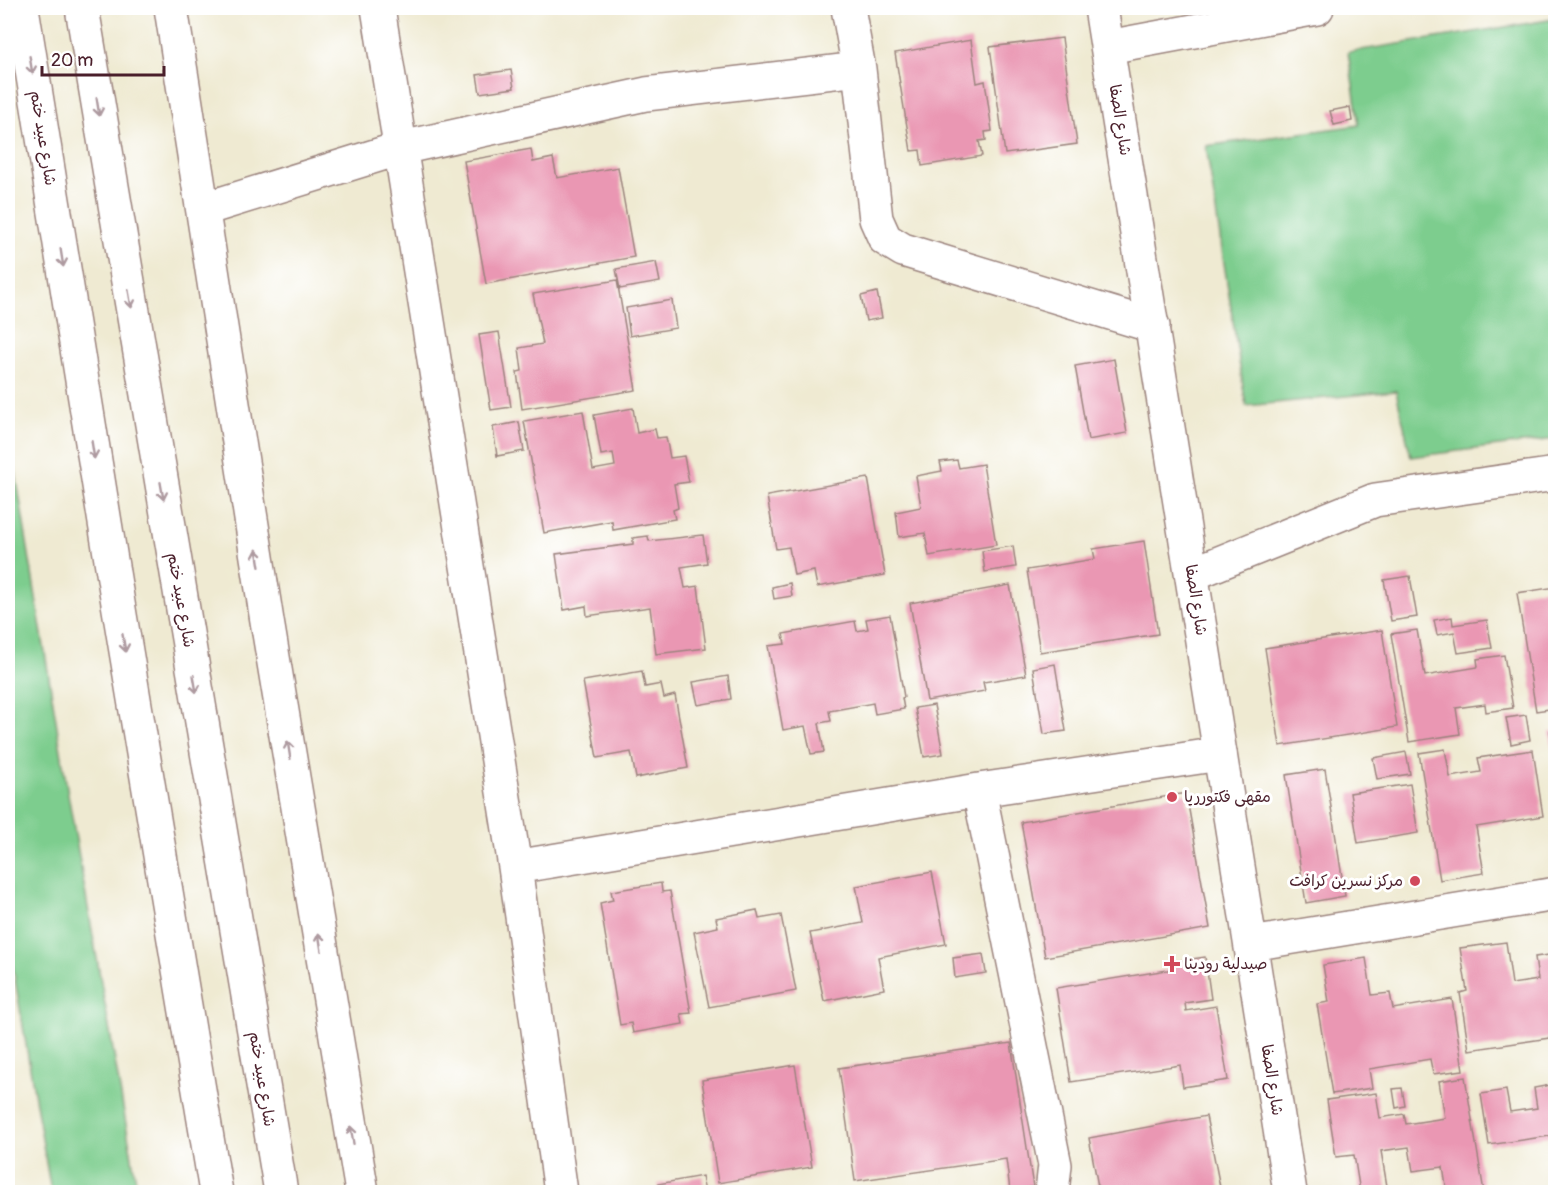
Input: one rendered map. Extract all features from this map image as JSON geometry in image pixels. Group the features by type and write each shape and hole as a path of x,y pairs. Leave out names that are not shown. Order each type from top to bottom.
{"street":[{"name":"شارع عبيد ختم","path":"22,8 216,1192"},
{"name":"شارع عبيد ختم","path":"82,8 281,1192"},
{"path":"171,8 271,645 362,1192"},
{"path":"378,8 515,867 561,1192"},
{"path":"848,8 859,69 876,219 885,239 903,250 1153,326"},
{"name":"شارع الصفا","path":"1101,8 1290,1192"},
{"path":"1108,47 1317,8"},
{"path":"204,209 401,148 646,94 859,69"},
{"path":"1192,574 1375,500 1556,474"},
{"path":"515,867 979,790 1220,754"},
{"path":"979,790 1055,1165 1052,1192"},
{"path":"1251,944 1556,894"}],"green space":[{"path":"1555,19 1555,439 1411,457 1396,391 1246,406 1206,146 1359,125 1348,52"},
{"path":"8,426 68,794 138,1192 51,1192 8,938"}],"building":[{"path":"1062,38 1077,144 1005,154 990,47"},
{"path":"971,40 977,83 985,81 992,131 985,132 986,140 979,141 982,156 922,166 920,150 911,151 895,53"},
{"path":"511,70 514,88 480,93 477,75"},
{"path":"1350,107 1352,121 1334,125 1330,111"},
{"path":"531,149 533,162 553,158 557,178 618,167 634,257 486,284 464,161"},
{"path":"656,262 660,282 620,289 616,269"},
{"path":"617,280 636,390 522,409 517,372 522,371 519,348 543,344 533,294"},
{"path":"877,292 882,318 866,321 861,296"},
{"path":"672,300 676,328 630,336 626,308"},
{"path":"499,332 511,407 491,410 479,335"},
{"path":"1114,359 1127,433 1088,440 1075,366"},
{"path":"633,408 637,433 655,429 657,438 666,437 670,458 684,456 689,482 674,484 678,508 673,510 675,519 613,530 612,521 544,533 524,421 583,411 593,470 615,466 613,453 601,455 594,415"},
{"path":"519,422 524,451 497,456 493,427"},
{"path":"957,460 959,468 983,464 996,545 929,556 925,533 899,537 896,512 921,507 916,476 942,471 940,462"},
{"path":"868,478 885,575 817,587 814,571 794,575 789,547 776,549 767,496"},
{"path":"703,535 707,563 681,567 685,588 698,586 706,648 656,654 650,607 587,616 586,606 564,610 556,554 633,544 633,538 648,536 649,541"},
{"path":"1144,541 1158,634 1040,652 1027,570 1095,559 1093,549"},
{"path":"1013,546 1016,567 985,572 982,551"},
{"path":"1410,576 1417,617 1391,621 1384,580"},
{"path":"790,583 792,596 774,599 772,587"},
{"path":"1010,585 1026,675 983,682 985,691 927,701 910,603"},
{"path":"1556,587 1556,708 1536,711 1517,593"},
{"path":"890,615 904,709 875,714 873,703 829,711 831,721 819,723 824,752 811,754 805,726 783,730 768,646 785,644 783,634 855,621 857,631 868,629 866,619"},
{"path":"1452,617 1453,625 1487,620 1492,648 1458,653 1454,632 1437,635 1434,620"},
{"path":"1382,630 1397,727 1280,746 1265,648"},
{"path":"1417,630 1425,676 1478,667 1477,659 1504,655 1513,708 1486,712 1485,704 1456,708 1460,734 1409,742 1391,634"},
{"path":"1055,664 1066,731 1044,734 1033,668"},
{"path":"642,671 645,687 661,684 664,698 675,695 688,768 636,778 631,752 597,758 583,681"},
{"path":"728,676 731,699 698,705 693,682"},
{"path":"934,705 943,754 924,757 915,708"},
{"path":"1526,715 1530,740 1511,744 1506,718"},
{"path":"1550,731 1556,731 1556,758 1554,759"},
{"path":"1445,749 1450,777 1481,772 1478,758 1533,750 1543,816 1476,827 1484,873 1440,880 1419,753"},
{"path":"1406,752 1410,774 1377,779 1373,758"},
{"path":"1325,769 1345,896 1306,903 1286,775"},
{"path":"1410,784 1418,833 1358,843 1350,793"},
{"path":"1186,793 1210,928 1045,957 1021,822"},
{"path":"932,872 946,944 878,957 884,989 824,1001 810,933 863,923 856,886"},
{"path":"661,883 662,892 670,891 691,1013 681,1014 683,1024 633,1033 631,1023 620,1025 600,903 613,900 611,891"},
{"path":"757,910 759,919 781,915 796,991 709,1007 694,932 718,927 716,918"},
{"path":"1506,942 1512,984 1538,980 1535,957 1556,954 1556,1037 1469,1050 1460,993 1467,991 1460,948"},
{"path":"983,954 986,973 955,978 953,958"},
{"path":"1205,957 1211,999 1185,1003 1186,1011 1216,1006 1228,1080 1183,1087 1180,1065 1071,1082 1056,988 1174,969 1173,962"},
{"path":"1366,958 1372,995 1390,993 1393,1009 1452,999 1463,1070 1433,1074 1430,1059 1369,1069 1372,1088 1332,1094 1317,1004 1329,1002 1323,965"},
{"path":"1011,1043 1033,1187 1010,1190 1006,1159 855,1181 839,1068"},
{"path":"795,1065 812,1167 718,1183 702,1080"},
{"path":"1465,1077 1484,1192 1447,1192 1443,1167 1413,1171 1409,1147 1381,1151 1388,1192 1360,1192 1354,1155 1336,1157 1327,1100 1376,1093 1380,1118 1404,1114 1406,1124 1445,1118 1439,1081"},
{"path":"1556,1084 1556,1135 1489,1145 1481,1094 1506,1090 1510,1112 1537,1108 1534,1088"},
{"path":"1402,1088 1405,1106 1396,1108 1393,1089"},
{"path":"1206,1116 1221,1192 1099,1192 1089,1138"},
{"path":"702,1176 705,1192 660,1192 658,1184"}],"place":[{"name":"مقهى فكتورريا","path":"1172,797"},
{"name":"مركز نسرين كرافت","path":"1415,881"},
{"name":"صيدلية رودينا","path":"1172,964"}]}
